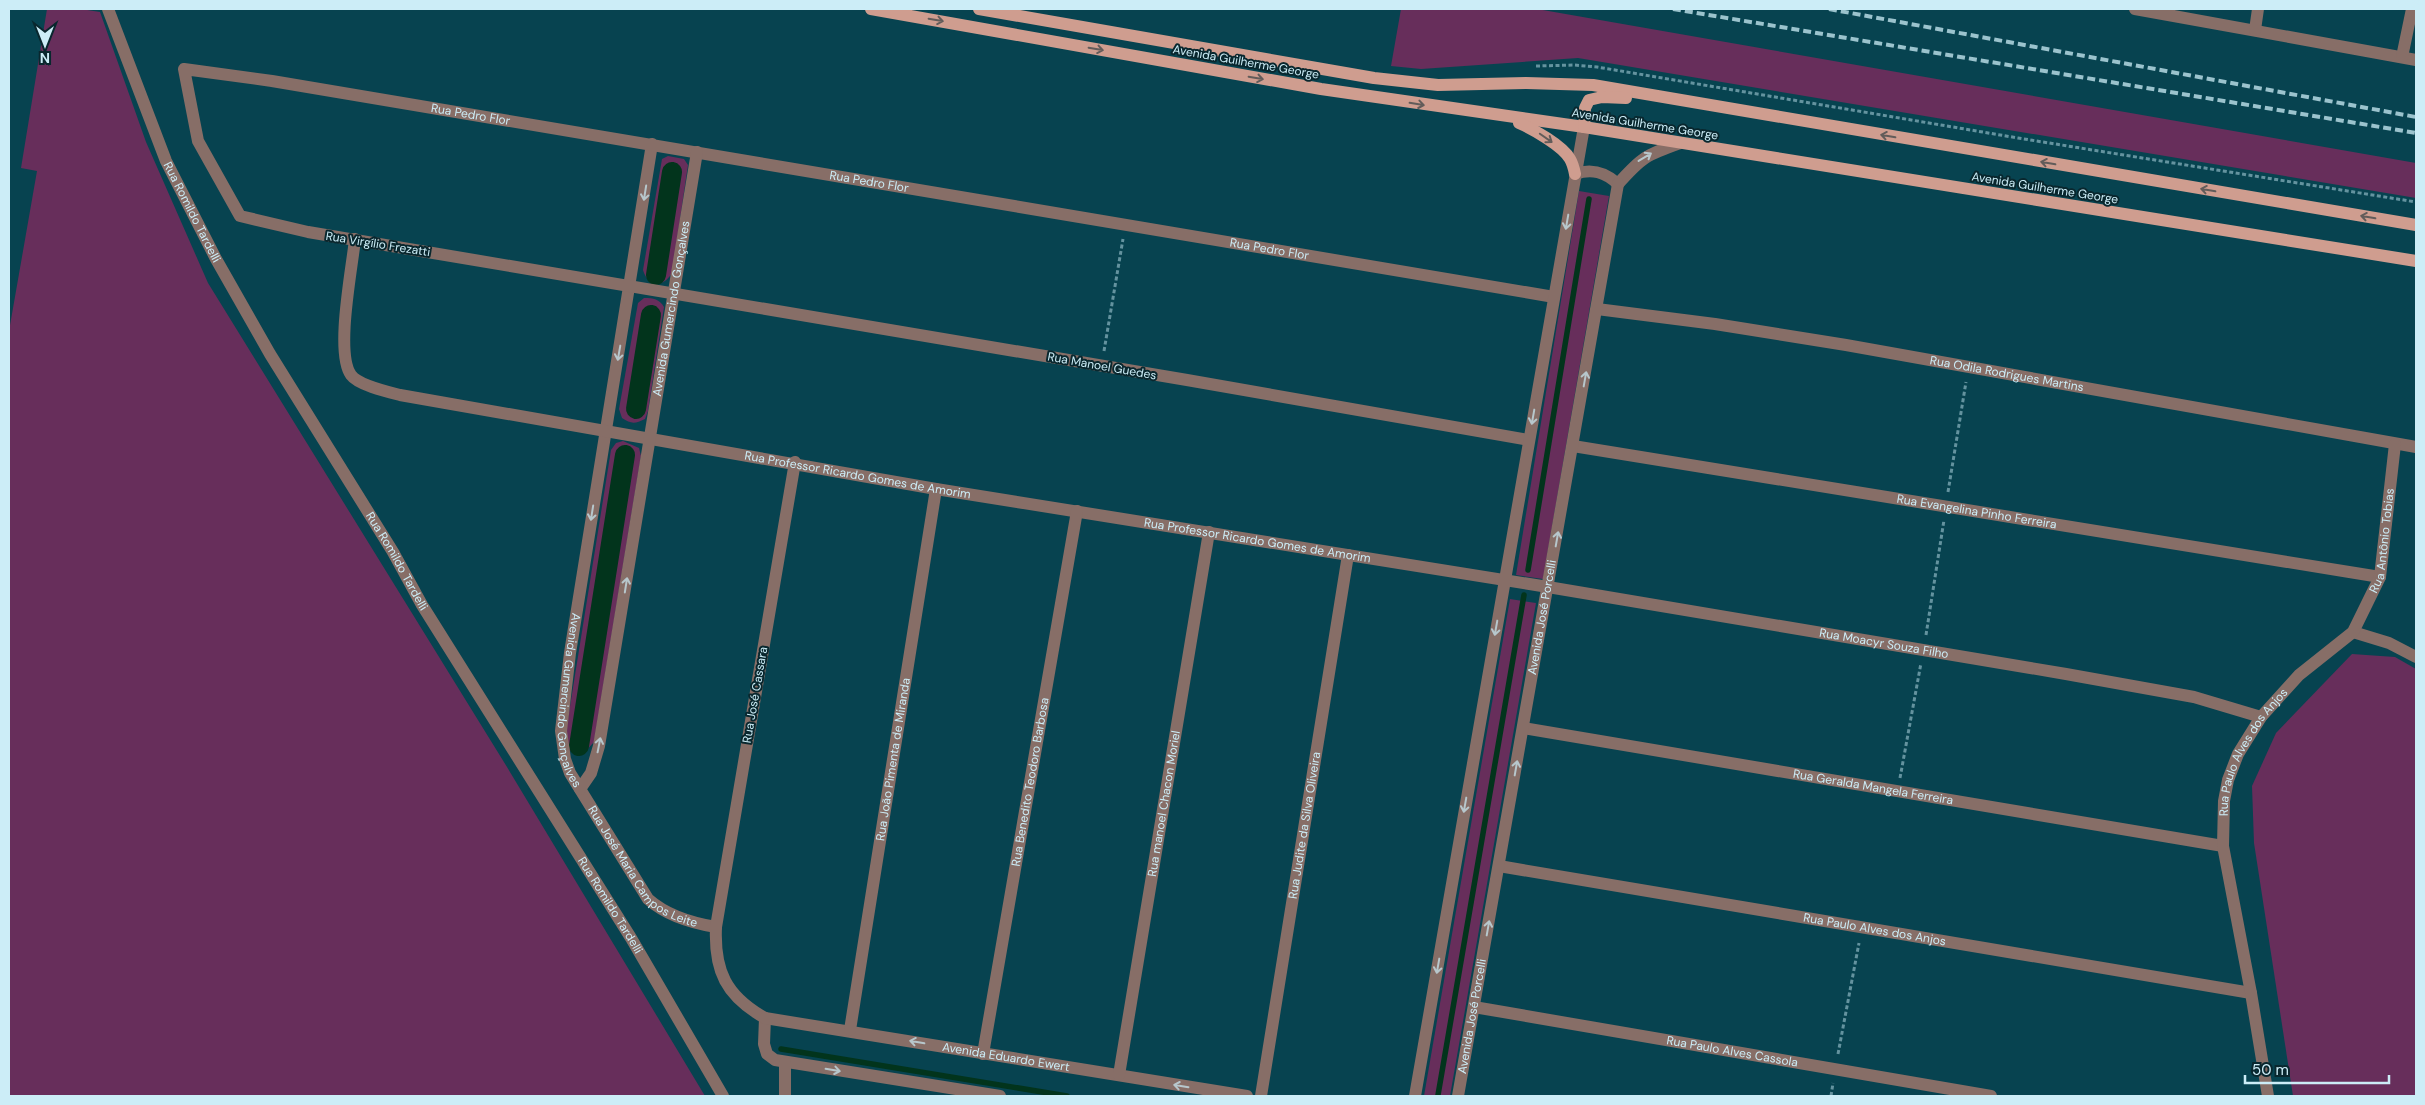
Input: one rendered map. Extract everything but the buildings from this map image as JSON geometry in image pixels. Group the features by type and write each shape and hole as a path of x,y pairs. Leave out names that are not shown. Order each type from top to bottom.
{"main road":[{"name":"Avenida Guilherme George","path":"871,9 1321,89 1503,117 1584,127 2416,261"},
{"name":"Avenida Guilherme George","path":"979,9 1374,78 1438,84 1526,83 1593,85 2416,225"},
{"path":"1584,127 1587,104 1589,100 1598,97 1686,101"},
{"path":"1503,117 1531,128 1560,149 1570,158 1575,174"}],"street":[{"name":"Rua Romildo Tardelli","path":"108,9 166,161 242,308 393,552 422,604 631,938 723,1096"},
{"path":"2135,9 2416,60"},
{"path":"2254,30 2258,9"},
{"path":"2402,58 2412,9"},
{"name":"Rua Pedro Flor","path":"184,69 272,81 652,144 1554,297"},
{"name":"Rua Virgílio Frezatti","path":"184,69 198,141 240,216 308,232 674,293"},
{"path":"1415,1096 1584,127"},
{"path":"1575,174 1594,171 1603,173 1618,184 1638,160 1680,143"},
{"name":"Avenida Gumercindo Gonçalves","path":"652,144 631,286 570,653 560,731 565,759 570,773 580,789 591,773 599,746 696,152"},
{"name":"Avenida José Porcelli","path":"1458,1096 1618,184"},
{"name":"Rua Professor Ricardo Gomes de Amorim","path":"355,239 344,338 344,359 352,376 372,387 400,395 794,462 936,489 1505,580"},
{"name":"Rua Manoel Guedes","path":"674,293 1529,440"},
{"name":"Rua Odila Rodrigues Martins","path":"1597,309 1715,324 1969,367 2416,447"},
{"name":"Rua Antônio Tobias","path":"2353,632 2380,577 2395,444"},
{"name":"Rua Evangelina Pinho Ferreira","path":"1573,446 2380,577"},
{"name":"Rua José Cassara","path":"766,1018 743,1004 718,969 715,952 716,927 794,462"},
{"name":"Rua João Pimenta de Miranda","path":"850,1030 936,489"},
{"name":"Rua Benedito Teodoro Barbosa","path":"983,1054 1078,511"},
{"name":"Rua manoel Chacon Moriel","path":"1119,1075 1209,532"},
{"name":"Rua Judite da Silva Oliveira","path":"1260,1096 1348,555"},
{"name":"Rua Moacyr Souza Filho","path":"1505,580 2194,697 2261,717"},
{"path":"2353,632 2388,643 2416,657"},
{"name":"Rua Paulo Alves dos Anjos","path":"2268,1096 2251,993 2223,846 2224,801 2228,780 2238,754 2261,717 2299,676 2353,632"},
{"name":"Rua Geralda Mangela Ferreira","path":"1523,728 2223,846"},
{"name":"Rua José Maria Campos Leite","path":"580,789 648,899 659,909 680,918 716,927"},
{"name":"Rua Paulo Alves dos Anjos","path":"1499,866 2251,993"},
{"name":"Rua Paulo Alves Cassola","path":"1474,1007 1992,1096"},
{"path":"766,1018 764,1044 767,1054 785,1063 1000,1096"},
{"name":"Avenida Eduardo Ewert","path":"766,1018 850,1030 983,1054 1246,1096"},
{"path":"785,1063 785,1096"}],"path":[{"path":"1102,366 1126,224"},
{"path":"1897,791 1923,651 1969,367"},
{"path":"1831,1096 1862,927"}],"shaded area":[{"path":"47,9 81,9 100,12 146,142 208,283 507,767 705,1096 9,1096 9,331 37,171 21,168"},
{"path":"1401,9 1537,9 2416,163 2416,198 1578,58 1421,69 1391,66"},
{"path":"668,156 684,159 688,165 672,273 664,281 656,284 648,280 643,270 662,159"},
{"path":"1579,191 1609,196 1543,579 1516,575"},
{"path":"644,298 656,299 664,307 648,411 645,419 633,423 622,418 619,409 638,303"},
{"path":"623,441 639,448 641,456 594,742 583,754 577,754 570,751 564,744 611,450 616,443"},
{"path":"1510,599 1536,603 1450,1096 1424,1096"},
{"path":"2352,654 2395,657 2416,669 2416,1096 2293,1096 2254,843 2252,786 2276,733"}],"waterway":[{"path":"656,275 672,172"},
{"path":"1528,570 1589,199"},
{"path":"636,409 651,315"},
{"path":"579,746 625,455"},
{"path":"1438,1095 1524,595"},
{"path":"781,1049 1067,1096"}],"railway":[{"path":"1673,9 2416,133"},
{"path":"1829,9 2416,117"}]}
